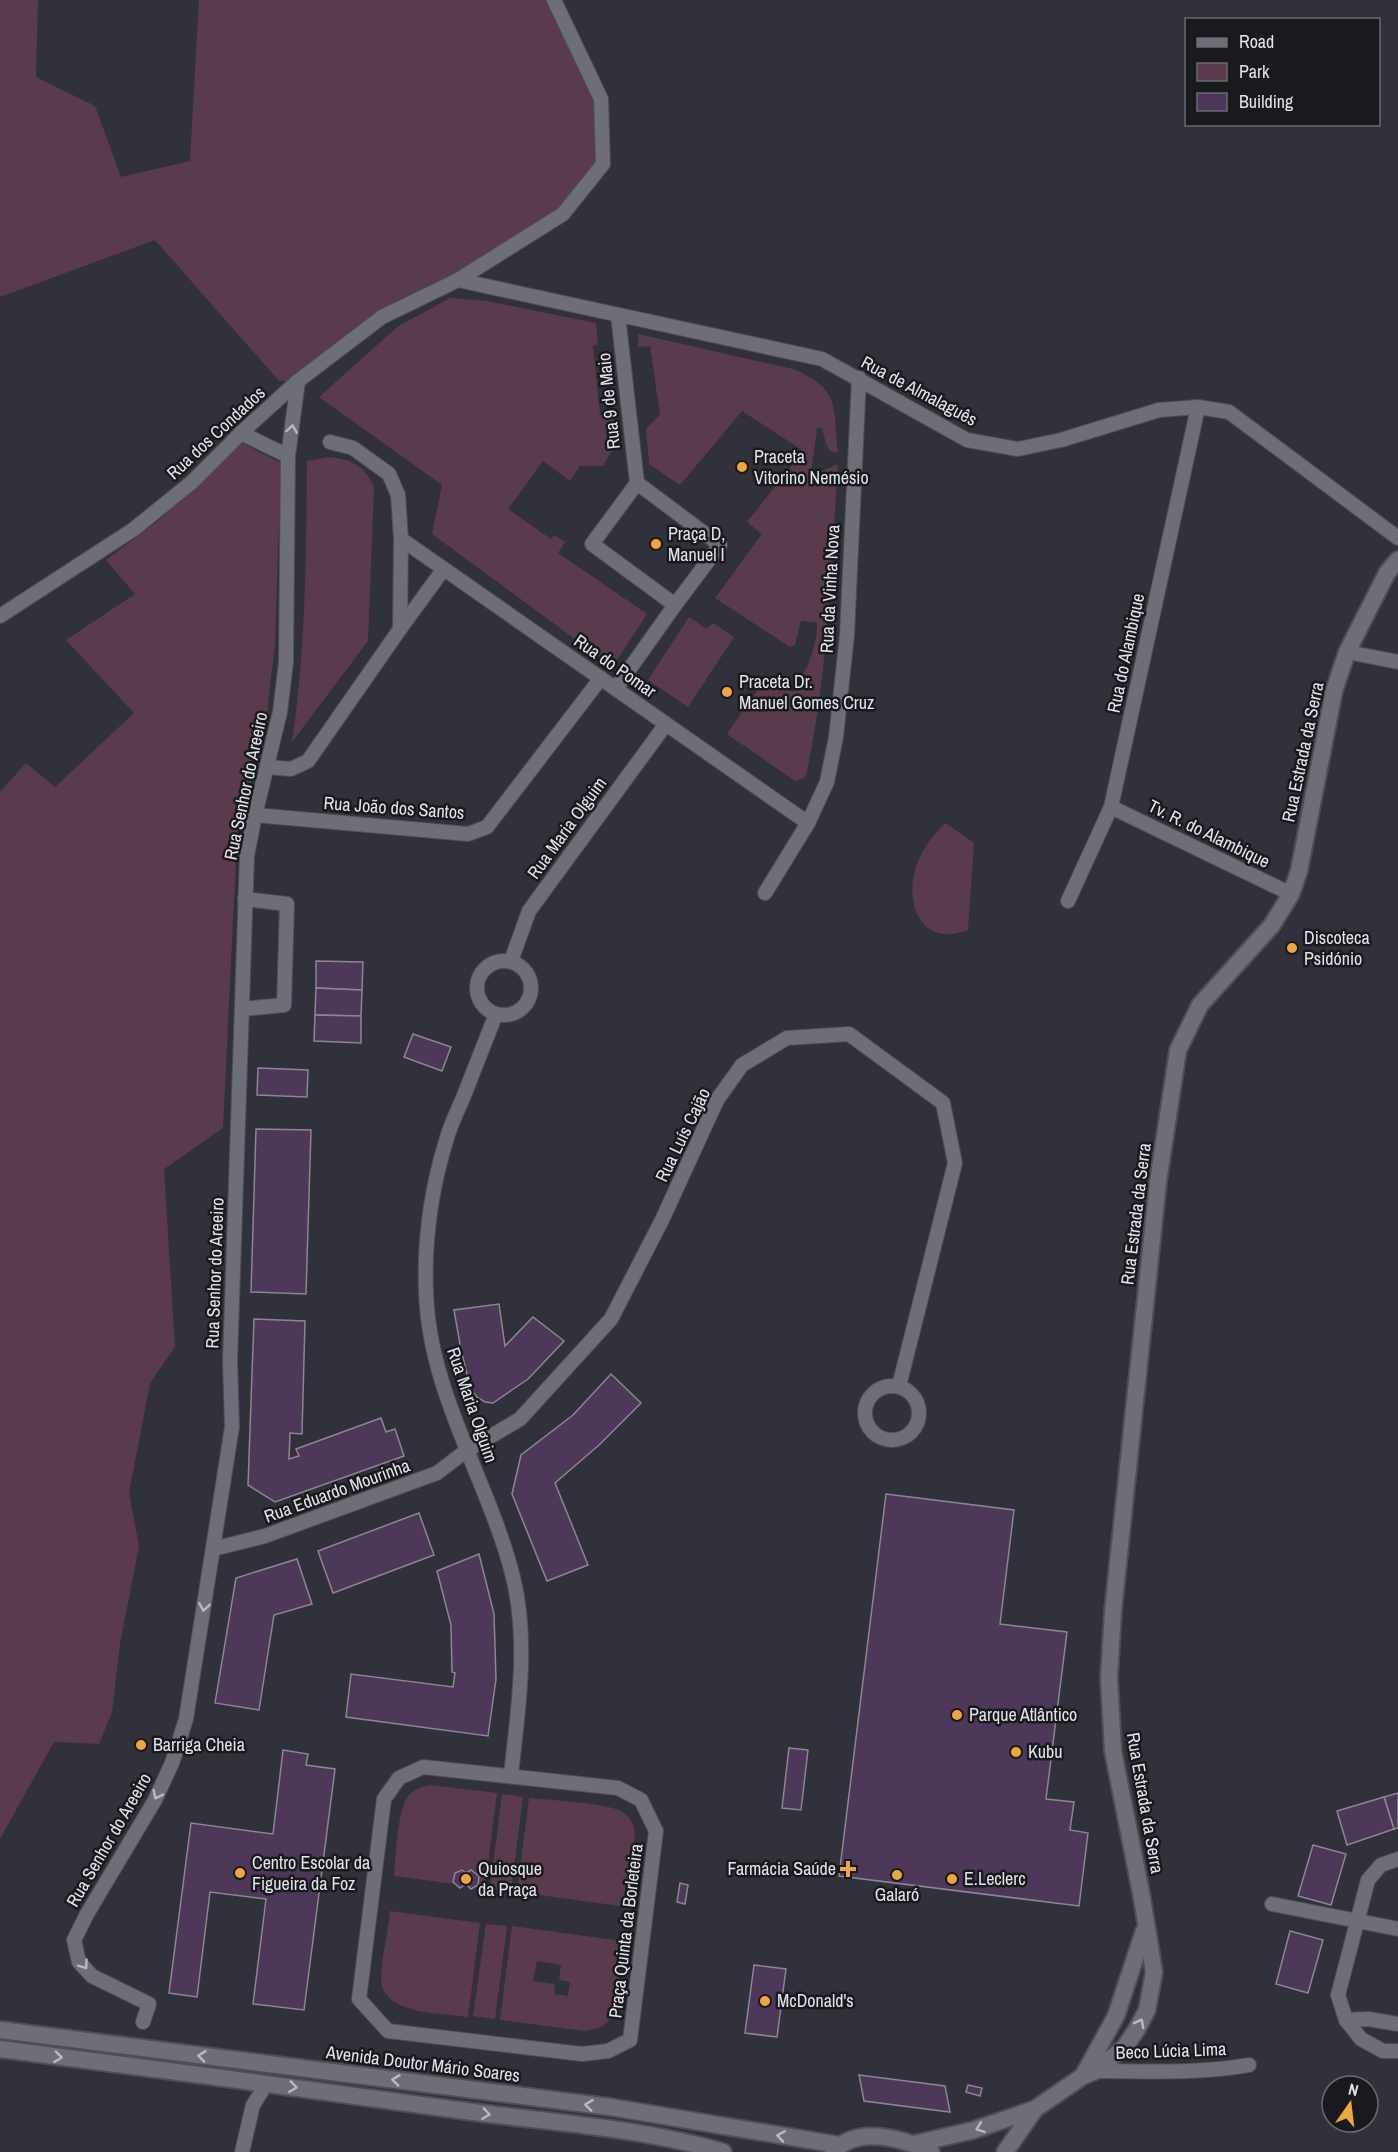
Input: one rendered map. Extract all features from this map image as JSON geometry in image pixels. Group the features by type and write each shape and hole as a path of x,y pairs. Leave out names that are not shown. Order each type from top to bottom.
{"street":[{"name":"Rua dos Condados","path":"0,616 134,529 192,482 298,381 382,317 458,280 563,214 603,164 601,99 554,0"},
{"name":"Rua de Almalaguês","path":"458,280 822,360 859,378 967,440 1018,449 1061,440 1159,410 1198,407 1229,412 1398,538"},
{"name":"Rua 9 de Maio","path":"618,315 637,483"},
{"name":"Rua da Vinha Nova","path":"765,893 808,824 827,782 838,723 847,635 859,378"},
{"name":"Rua Senhor do Areeiro","path":"143,2022 149,2004 92,1976 79,1962 74,1940 155,1800 172,1763 186,1719 232,1427 230,1361 247,856 280,712 286,662 288,456 298,381"},
{"name":"Rua do Alambique","path":"1068,901 1111,807 1198,407"},
{"path":"241,433 288,456"},
{"path":"330,442 353,448 389,474 398,495 401,539 400,630"},
{"path":"616,688 720,545 637,483 592,543 675,605"},
{"name":"Rua do Pomar","path":"401,539 808,824"},
{"name":"Rua Estrada da Serra","path":"1035,2109 1125,2047 1147,2010 1154,1972 1113,1751 1109,1678 1113,1611 1160,1171 1178,1050 1200,1005 1272,926 1291,894 1299,871 1334,691 1347,652 1387,573 1398,560"},
{"path":"267,767 291,769 308,761 443,570"},
{"path":"1347,652 1398,662"},
{"name":"Rua João dos Santos","path":"255,815 468,834 487,827 601,678"},
{"name":"Rua Maria Olguim","path":"511,961 529,911 666,724"},
{"name":"Tv. R. do Alambique","path":"1111,807 1291,894"},
{"path":"242,1010 284,1005 286,950 286,904 246,899"},
{"path":"500,960 511,961 528,974 531,984 530,995 525,1005 517,1012 507,1015 496,1014 479,1001 476,991 477,980 490,964 500,960"},
{"name":"Rua Maria Olguim","path":"496,1014 446,1140 427,1223 426,1294 435,1357 466,1451 494,1518 514,1578 522,1639 519,1703 511,1775"},
{"name":"Rua Luís Cajão","path":"466,1451 520,1419 611,1319 662,1220 717,1100 742,1065 788,1038 849,1034 943,1102 955,1162 899,1386"},
{"path":"888,1385 899,1386 909,1391 916,1399 919,1409 918,1420 914,1430 906,1437 895,1440 885,1439 875,1434 868,1426 865,1405 878,1389 888,1385"},
{"name":"Rua Eduardo Mourinha","path":"213,1549 265,1536 437,1473 466,1451"},
{"name":"Praça Quinta da Borleteira","path":"423,1767 511,1775 618,1788 641,1800 656,1831 630,2040 608,2051 582,2054 388,2031 359,1999 384,1798 399,1778 423,1767"},
{"path":"1398,1859 1381,1865 1368,1880 1338,1995 1346,2020 1361,2039 1383,2051 1398,2051"},
{"path":"1272,1904 1398,1929"},
{"name":"Rua Estrada da Serra","path":"1089,2073 1116,2016 1146,1928"},
{"path":"1346,2020 1369,2019 1398,2024"},
{"name":"Avenida Doutor Mário Soares","path":"0,2030 610,2107 836,2149"},
{"path":"0,2049 649,2136 692,2143 723,2152"},
{"name":"Beco Lúcia Lima","path":"1089,2073 1228,2068 1248,2065"},
{"path":"242,2152 253,2105 267,2083"},
{"path":"914,2144 974,2130 1035,2109"},
{"path":"1006,2152 1035,2109"},
{"path":"836,2149 855,2138 872,2137 914,2144 931,2152"}],"green space":[{"path":"0,0 38,0 36,77 95,106 121,177 190,161 199,0 554,0 601,99 603,164 563,214 382,317 298,381 279,381 155,240 0,297"},
{"path":"450,298 487,301 596,323 598,344 593,346 600,415 614,414 616,444 603,466 580,466 570,481 543,461 508,509 551,539 554,535 565,542 558,553 647,614 617,660 609,661 598,656 432,534 442,485 319,397 397,327"},
{"path":"638,334 793,369 820,384 832,401 838,453 830,451 822,428 817,428 811,473 838,464 831,580 820,695 807,772 803,779 795,781 727,734 766,677 793,692 810,658 816,640 817,622 801,621 795,645 790,647 715,598 762,534 747,522 802,450 742,411 680,485 649,464 646,429 660,415 650,346 638,347"},
{"path":"242,443 281,463 275,644 266,722 237,838 223,1128 164,1169 175,1347 150,1383 129,1493 139,1546 120,1644 112,1712 99,1744 54,1742 0,1839 0,792 26,763 55,787 134,713 66,640 135,594 106,560 158,521"},
{"path":"331,457 357,465 374,487 368,641 292,742 303,637 307,461"},
{"path":"689,617 706,629 713,623 734,637 688,707 648,680"},
{"path":"945,823 974,843 968,930 951,934 935,932 926,927 916,910 912,890 920,857 931,839"},
{"path":"430,1785 497,1793 485,1888 394,1876 403,1807 413,1792"},
{"path":"502,1794 523,1797 511,1891 490,1889"},
{"path":"529,1798 603,1806 627,1815 633,1824 635,1834 627,1907 517,1892"},
{"path":"390,1911 480,1923 468,2017 430,2013 403,2006 392,2000 384,1991 381,1972"},
{"path":"486,1924 507,1926 495,2019 473,2016"},
{"path":"512,1926 622,1941 615,2005 609,2020 604,2025 584,2031 500,2020","holes":["537,1961 561,1965 559,1980 570,1982 568,1996 554,1994 555,1984 533,1981"]}],"building":[{"path":"316,961 363,962 362,990 316,988"},
{"path":"316,988 362,990 361,1016 315,1015"},
{"path":"315,1015 361,1016 361,1043 314,1041"},
{"path":"413,1034 451,1047 442,1071 404,1057"},
{"path":"258,1068 308,1070 307,1097 257,1095"},
{"path":"256,1129 311,1130 306,1294 251,1292"},
{"path":"499,1304 505,1346 533,1317 564,1341 528,1379 493,1403 478,1398 471,1390 454,1310"},
{"path":"254,1319 305,1321 302,1434 290,1433 289,1459 299,1456 296,1449 381,1418 386,1432 395,1429 404,1456 275,1502 248,1485"},
{"path":"611,1374 641,1403 599,1445 555,1483 588,1565 547,1581 512,1494 521,1455 573,1415"},
{"name":"Parque Atlântico","path":"886,1494 1014,1510 1000,1624 1067,1632 1046,1799 1074,1802 1070,1830 1088,1833 1079,1906 839,1876"},
{"path":"419,1513 434,1555 333,1593 318,1551"},
{"path":"479,1554 494,1614 496,1679 488,1736 346,1717 351,1674 453,1687 455,1673 452,1672 451,1625 437,1571"},
{"path":"297,1559 312,1604 274,1615 259,1710 215,1703 236,1578"},
{"path":"789,1748 808,1750 801,1810 782,1808"},
{"path":"283,1750 308,1754 306,1765 335,1769 304,2010 253,2004 266,1899 210,1892 197,1997 169,1993 191,1823 273,1834"},
{"path":"1398,1793 1398,1828 1394,1829 1384,1797"},
{"path":"1384,1797 1394,1829 1347,1845 1337,1811"},
{"path":"1313,1845 1346,1854 1331,1905 1298,1896"},
{"name":"Quiosque da Praça","path":"462,1870 466,1873 471,1870 479,1876 478,1885 471,1889 466,1884 460,1888 453,1882 455,1873"},
{"path":"680,1883 688,1885 685,1904 677,1902"},
{"path":"1290,1931 1323,1940 1308,1993 1276,1984"},
{"name":"McDonald's","path":"754,1965 786,1969 777,2037 745,2033"},
{"path":"859,2075 945,2086 950,2112 864,2101"},
{"path":"968,2085 982,2088 980,2096 966,2092"}],"place":[{"name":"Praceta Vitorino Nemésio","path":"742,467"},
{"name":"Praça D, Manuel I","path":"656,544"},
{"name":"Praceta Dr. Manuel Gomes Cruz","path":"727,692"},
{"name":"Discoteca Psidónio","path":"1292,948"},
{"name":"Parque Atlântico","path":"957,1715"},
{"name":"Barriga Cheia","path":"141,1745"},
{"name":"Kubu","path":"1016,1752"},
{"name":"Farmácia Saúde","path":"848,1869"},
{"name":"Centro Escolar da Figueira da Foz","path":"240,1873"},
{"name":"Galaró","path":"897,1875"},
{"name":"Quiosque da Praça","path":"466,1879"},
{"name":"E.Leclerc","path":"952,1879"},
{"name":"McDonald's","path":"765,2001"}]}
